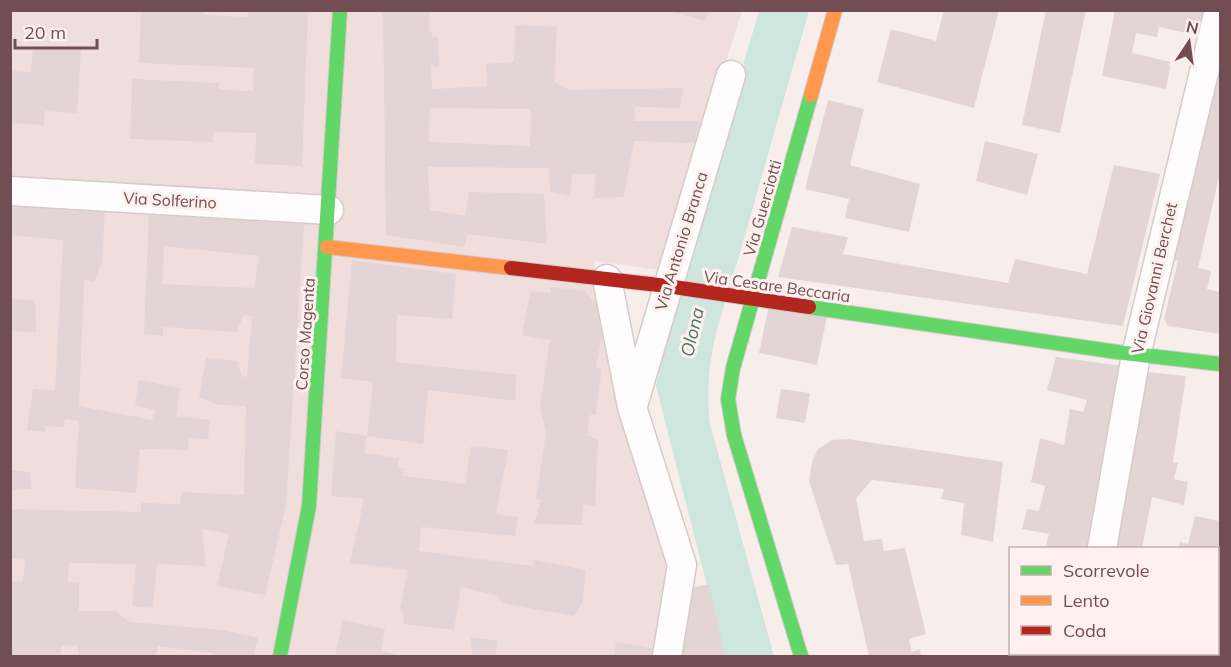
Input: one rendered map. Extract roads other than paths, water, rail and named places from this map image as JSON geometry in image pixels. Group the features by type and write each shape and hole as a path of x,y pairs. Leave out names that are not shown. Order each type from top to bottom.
{"street":[{"name":"Corso Magenta","path":"280,657 309,506 327,247 340,10"},
{"name":"Via Guerciotti","path":"801,657 734,435 728,399 733,368 835,10"},
{"name":"Via Giovanni Berchet","path":"1102,547 1136,355 1219,10"},
{"name":"Via Antonio Branca","path":"632,407 673,287 731,75"},
{"name":"Via Solferino","path":"10,191 329,210"},
{"name":"Via Cesare Beccaria","path":"327,247 673,287 1136,355 1221,364"},
{"path":"606,279 632,407 682,565 667,657"}],"water":[{"path":"759,11 809,11 736,266 686,261"},
{"path":"674,305 722,311 710,367 708,395 710,424 774,656 725,656 656,386"}],"waterway":[{"name":"Olona","path":"688,339 730,197"}]}
